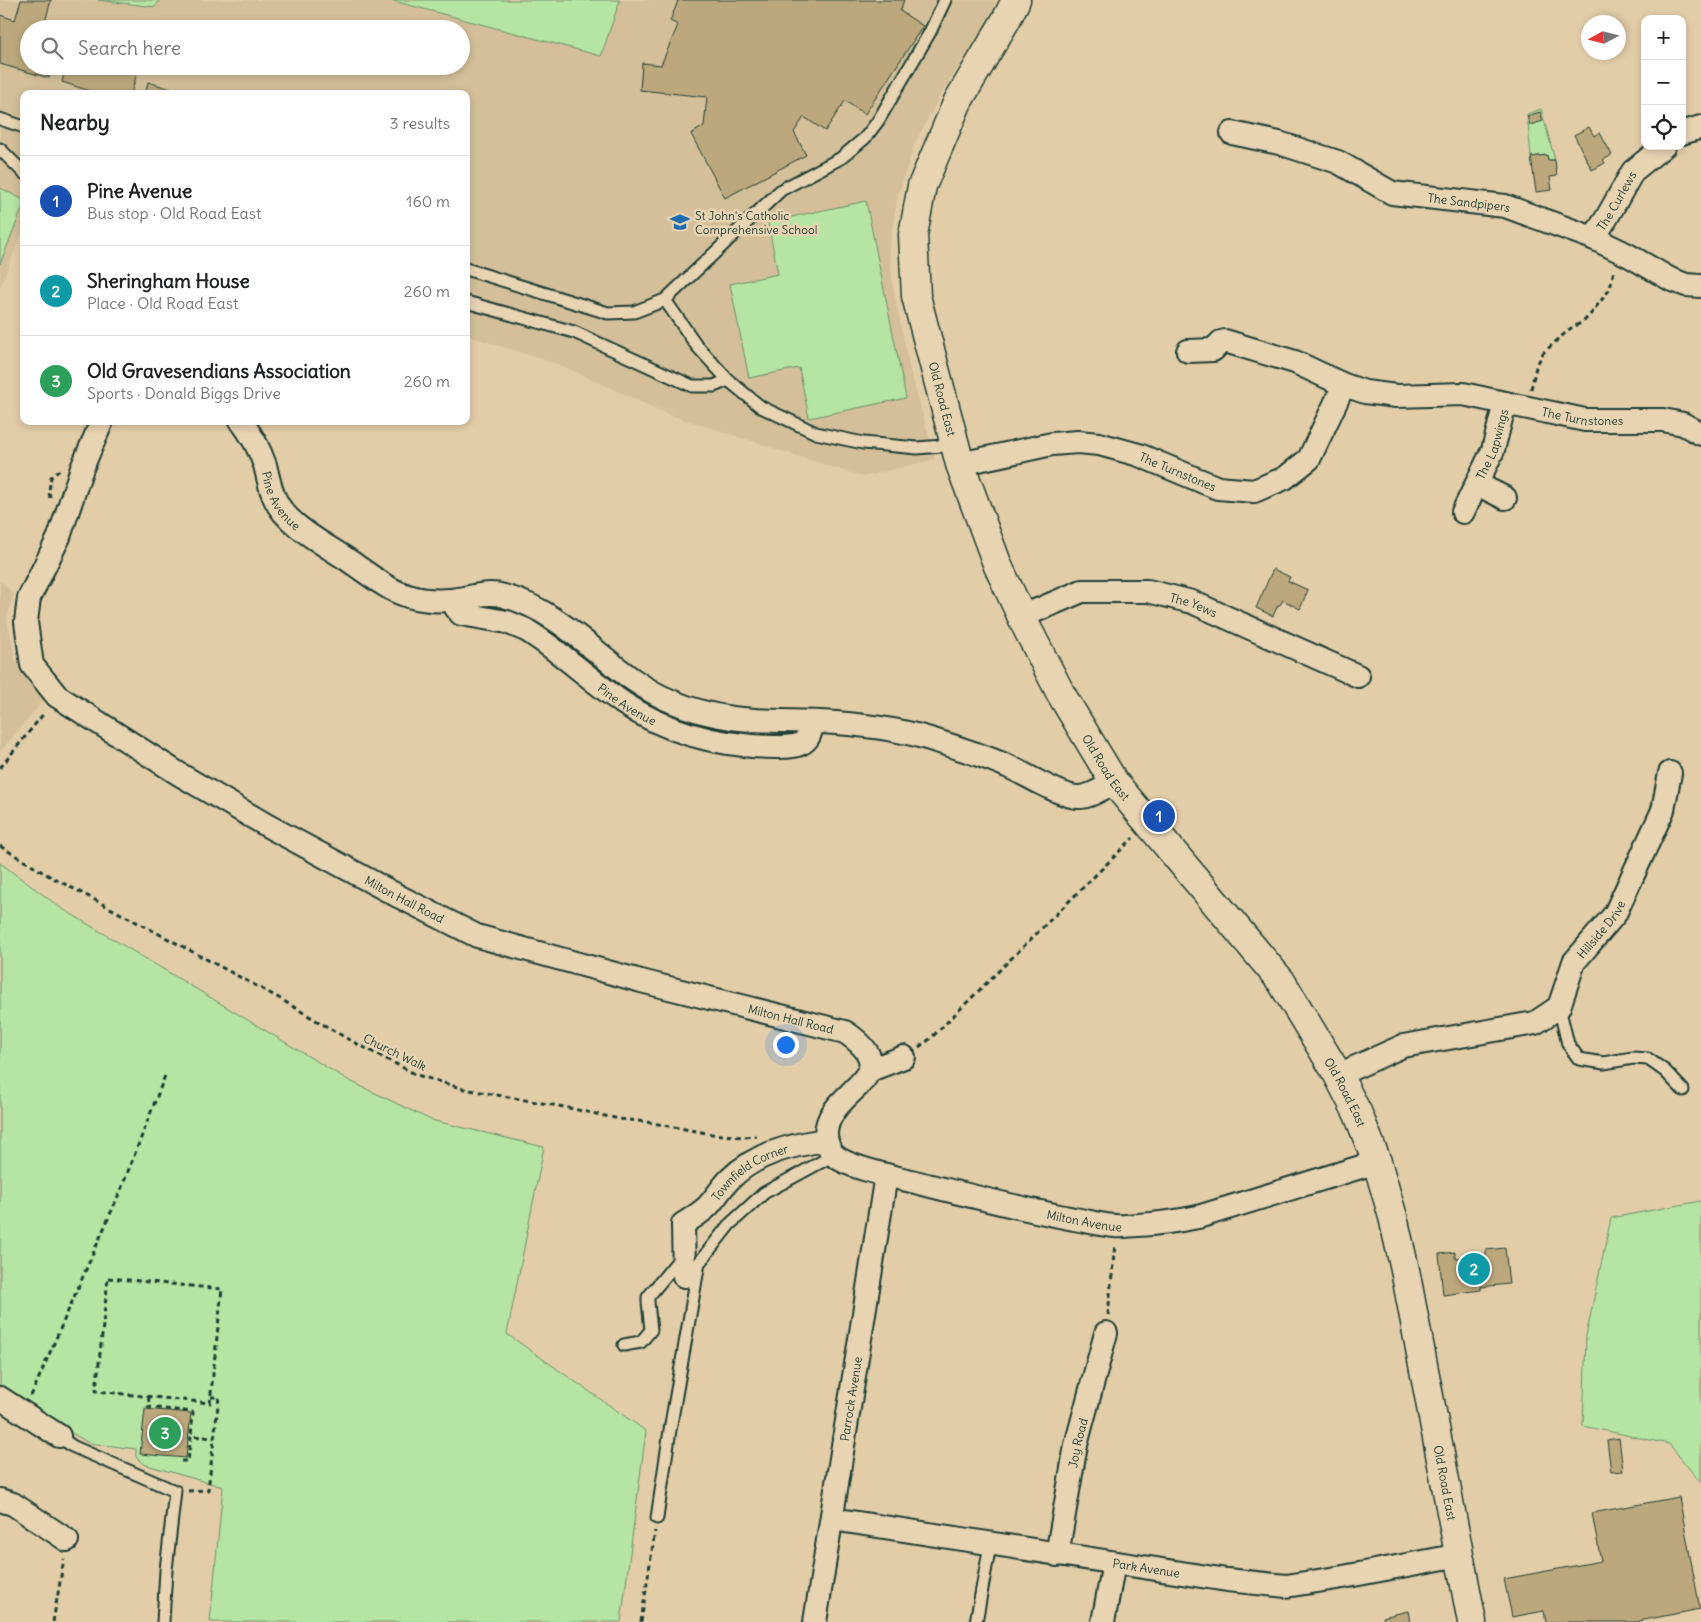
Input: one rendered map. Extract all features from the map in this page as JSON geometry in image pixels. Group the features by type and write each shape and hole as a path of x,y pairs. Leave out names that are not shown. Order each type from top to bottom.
{"main road":[{"name":"Old Road East","path":"1016,0 958,101 922,186 913,235 916,296 958,454 986,537 1021,617 1061,694 1114,782 1282,982 1338,1075 1358,1114 1393,1216 1472,1622"}],"street":[{"path":"1686,132 1701,127"},
{"name":"The Sandpipers","path":"1232,133 1279,143 1338,162 1392,193 1505,206 1593,238 1619,250 1670,279 1686,285 1701,286"},
{"name":"The Curlews","path":"1593,238 1633,171 1659,150"},
{"name":"The Turnstones","path":"1188,351 1213,350 1221,342 1225,341 1295,362 1344,385 1364,392 1386,396 1460,394 1585,420 1650,418 1670,420 1687,425 1701,434"},
{"name":"The Turnstones","path":"958,454 1067,442 1088,443 1132,453 1218,488 1254,491 1285,478 1309,459 1344,385"},
{"name":"The Lapwings","path":"1462,512 1492,450 1504,403"},
{"name":"Milton Hall Road","path":"100,425 82,468 59,537 29,598 26,622 32,665 57,696 179,774 268,826 477,936 641,981 845,1032 864,1047 871,1058 870,1070"},
{"name":"Pine Avenue","path":"244,425 258,448 274,499 280,508 291,520 396,592 431,601 496,594 508,597 529,606 566,628 641,685 663,698 710,715 763,722 812,722 873,726 920,736 992,760 1058,791 1077,797 1095,792 1114,782"},
{"name":"The Lapwings","path":"1476,484 1505,498"},
{"name":"The Yews","path":"1021,617 1082,591 1148,591 1192,602 1358,676"},
{"name":"Hillside Drive","path":"1558,1007 1574,962 1615,914 1663,810 1670,773"},
{"path":"1338,1075 1402,1046 1535,1023 1558,1007"},
{"path":"830,1148 826,1130 830,1117 840,1104 862,1082 870,1070 904,1057"},
{"name":"Townfield Corner","path":"684,1266 682,1216 706,1208 728,1181 749,1164 788,1147 830,1148"},
{"name":"Milton Avenue","path":"830,1148 840,1160 886,1175 1050,1214 1116,1226 1175,1222 1198,1217 1376,1162"},
{"name":"Parrock Avenue","path":"815,1622 886,1175"},
{"name":"Joy Road","path":"1057,1555 1077,1437 1106,1333"},
{"path":"7,1402 59,1436"},
{"path":"0,1500 13,1504 67,1540"},
{"name":"Park Avenue","path":"832,1519 1114,1564 1227,1580 1286,1586 1460,1555"},
{"path":"1103,1622 1114,1564"}],"lane":[{"path":"470,270 608,313 634,312 665,300 780,190 841,158 866,138 930,32 945,0"},
{"path":"0,120 20,126"},
{"path":"0,149 20,169"},
{"path":"665,300 697,346 728,380 761,407 816,433 863,443 958,454"},
{"path":"470,303 574,332 692,386 714,386 728,380"},
{"path":"1558,1007 1568,1044 1579,1060 1604,1063 1633,1058 1648,1059 1665,1071 1683,1090"},
{"path":"657,1518 670,1430 700,1263 729,1225 764,1193 830,1148"},
{"path":"624,1345 641,1342 649,1333 651,1330 649,1295 680,1258 684,1266"},
{"path":"59,1436 72,1446 175,1491 166,1570 164,1622"},
{"path":"976,1622 990,1544"}],"path":[{"path":"1532,409 1530,394 1540,358 1570,328 1587,318 1609,291 1619,250"},
{"path":"0,768 57,696"},
{"path":"904,1057 930,1039 1148,824"},
{"name":"Church Walk","path":"0,846 44,873 417,1075 464,1089 620,1119 712,1134 744,1137 759,1136"},
{"path":"7,1402 32,1395 122,1187 166,1073"},
{"path":"1106,1333 1116,1226"},
{"path":"108,1278 222,1289 210,1403 149,1397 96,1391 108,1278"},
{"path":"175,1491 208,1490 219,1397 211,1396"},
{"path":"149,1397 148,1407 193,1412 188,1461 181,1460"},
{"path":"191,1436 214,1438"},
{"path":"641,1622 657,1518"},
{"path":"53,1622 67,1540"}],"shaded area":[{"name":"St John's Catholic Comprehensive School","path":"0,0 996,0 991,17 941,94 915,143 898,195 889,248 893,287 910,370 935,459 863,477 670,415 560,365 470,336 470,90 20,90 20,238 0,287"},
{"path":"0,582 13,594 7,619 15,659 45,699 0,752"}],"green space":[{"path":"98,0 160,0 155,7"},
{"path":"390,0 620,0 601,56"},
{"path":"1541,109 1555,160 1548,160 1547,155 1531,157 1527,114"},
{"path":"0,188 20,198 20,214 0,264"},
{"path":"866,201 906,398 809,418 799,368 749,378 730,284 778,274 768,222"},
{"path":"0,863 61,908 348,1080 431,1120 544,1147 507,1334 646,1431 621,1622 210,1622 223,1487 143,1464 136,1457 136,1449 89,1443 0,1392"},
{"path":"1701,1201 1701,1483 1669,1444 1583,1426 1586,1336 1611,1218"}],"building":[{"path":"21,0 51,0 45,20 20,20 20,70 0,64 0,15 15,20"},
{"path":"676,0 904,0 900,11 923,26 865,114 845,101 825,131 804,117 794,132 806,155 725,198 691,134 704,126 707,97 640,90 642,63 661,65 678,25 670,21 678,1"},
{"path":"38,75 50,75 49,78"},
{"path":"64,75 136,75 132,90 87,90 62,82"},
{"path":"148,82 171,89 171,90 146,90"},
{"path":"1540,112 1543,121 1530,125 1527,116"},
{"path":"1589,127 1594,136 1600,133 1612,155 1603,160 1605,163 1592,170 1574,135"},
{"path":"1547,155 1548,160 1555,160 1557,176 1550,177 1552,190 1536,192 1531,157"},
{"path":"1273,569 1290,577 1288,581 1308,590 1300,609 1283,600 1278,605 1273,616 1256,608"},
{"path":"1505,1248 1509,1284 1481,1287 1481,1290 1443,1295 1439,1254 1455,1252 1455,1258 1486,1255 1486,1250"},
{"path":"145,1409 191,1413 186,1458 140,1454"},
{"path":"1619,1438 1623,1471 1611,1472 1607,1440"},
{"path":"1679,1497 1700,1609 1639,1622 1546,1622 1544,1611 1512,1617 1504,1579 1601,1561 1592,1513"},
{"path":"1408,1611 1410,1622 1384,1622 1383,1617"}],"place":[{"name":"St John's Catholic Comprehensive School","path":"680,222"},
{"name":"Pine Avenue","path":"1159,816"},
{"name":"Sheringham House","path":"1474,1269"},
{"name":"Old Gravesendians Association","path":"165,1433"}]}
